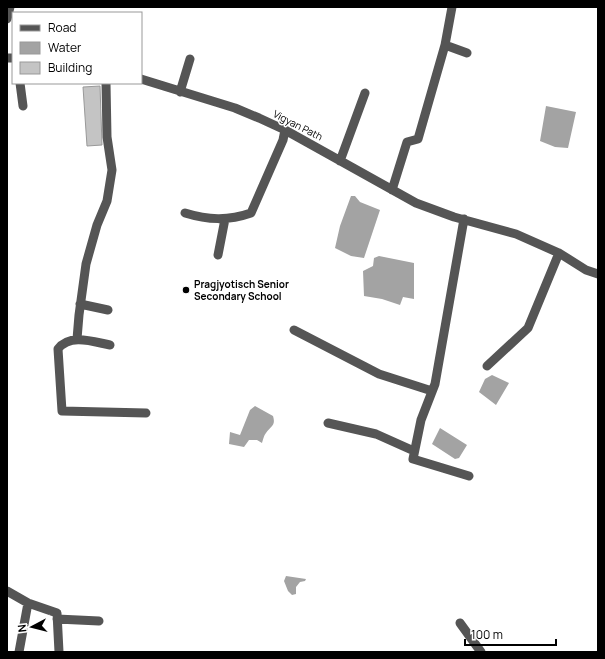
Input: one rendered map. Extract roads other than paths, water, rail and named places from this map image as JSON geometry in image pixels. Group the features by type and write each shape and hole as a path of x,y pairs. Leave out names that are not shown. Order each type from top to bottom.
{"street":[{"path":"7,19 10,7"},
{"path":"392,190 406,142 418,139 445,45 452,7"},
{"path":"445,45 467,53"},
{"path":"180,92 190,59"},
{"name":"Vigyan Path","path":"142,79 235,108 285,130 392,190 436,211 516,234 559,253 586,270 598,274"},
{"path":"20,84 23,106"},
{"path":"77,339 86,264 97,225 107,201 112,170 107,137 106,84"},
{"path":"340,161 364,92"},
{"path":"185,213 197,217 225,219 251,214 283,140 285,130"},
{"path":"218,255 225,219"},
{"path":"464,219 442,346 432,391 421,420 413,458 468,476"},
{"path":"487,366 528,328 559,253"},
{"path":"80,304 108,310"},
{"path":"294,330 380,374 432,391"},
{"path":"110,345 77,339 62,343 58,349 62,411 146,413"},
{"path":"328,423 376,434 414,451"},
{"path":"7,591 28,603 57,613 59,652"},
{"path":"19,652 28,603"},
{"path":"57,619 99,621"},
{"path":"460,623 481,652"}],"water":[{"path":"546,106 576,112 568,148 555,147 540,141"},
{"path":"351,196 355,196 360,202 380,210 364,258 351,256 335,248 340,226"},
{"path":"379,256 414,263 414,299 403,297 400,305 382,299 364,296 363,271 373,266 374,258"},
{"path":"492,375 509,383 496,405 479,392 485,379"},
{"path":"255,406 273,416 274,419 272,426 264,436 262,443 257,440 249,440 244,447 229,444 230,432 240,435 250,410"},
{"path":"440,428 467,445 459,458 455,459 432,444"},
{"path":"286,576 306,579 305,581 300,582 296,587 296,594 292,595 288,591 284,581"}],"place":[{"name":"Pragjyotisch Senior Secondary School","path":"186,290"}]}
